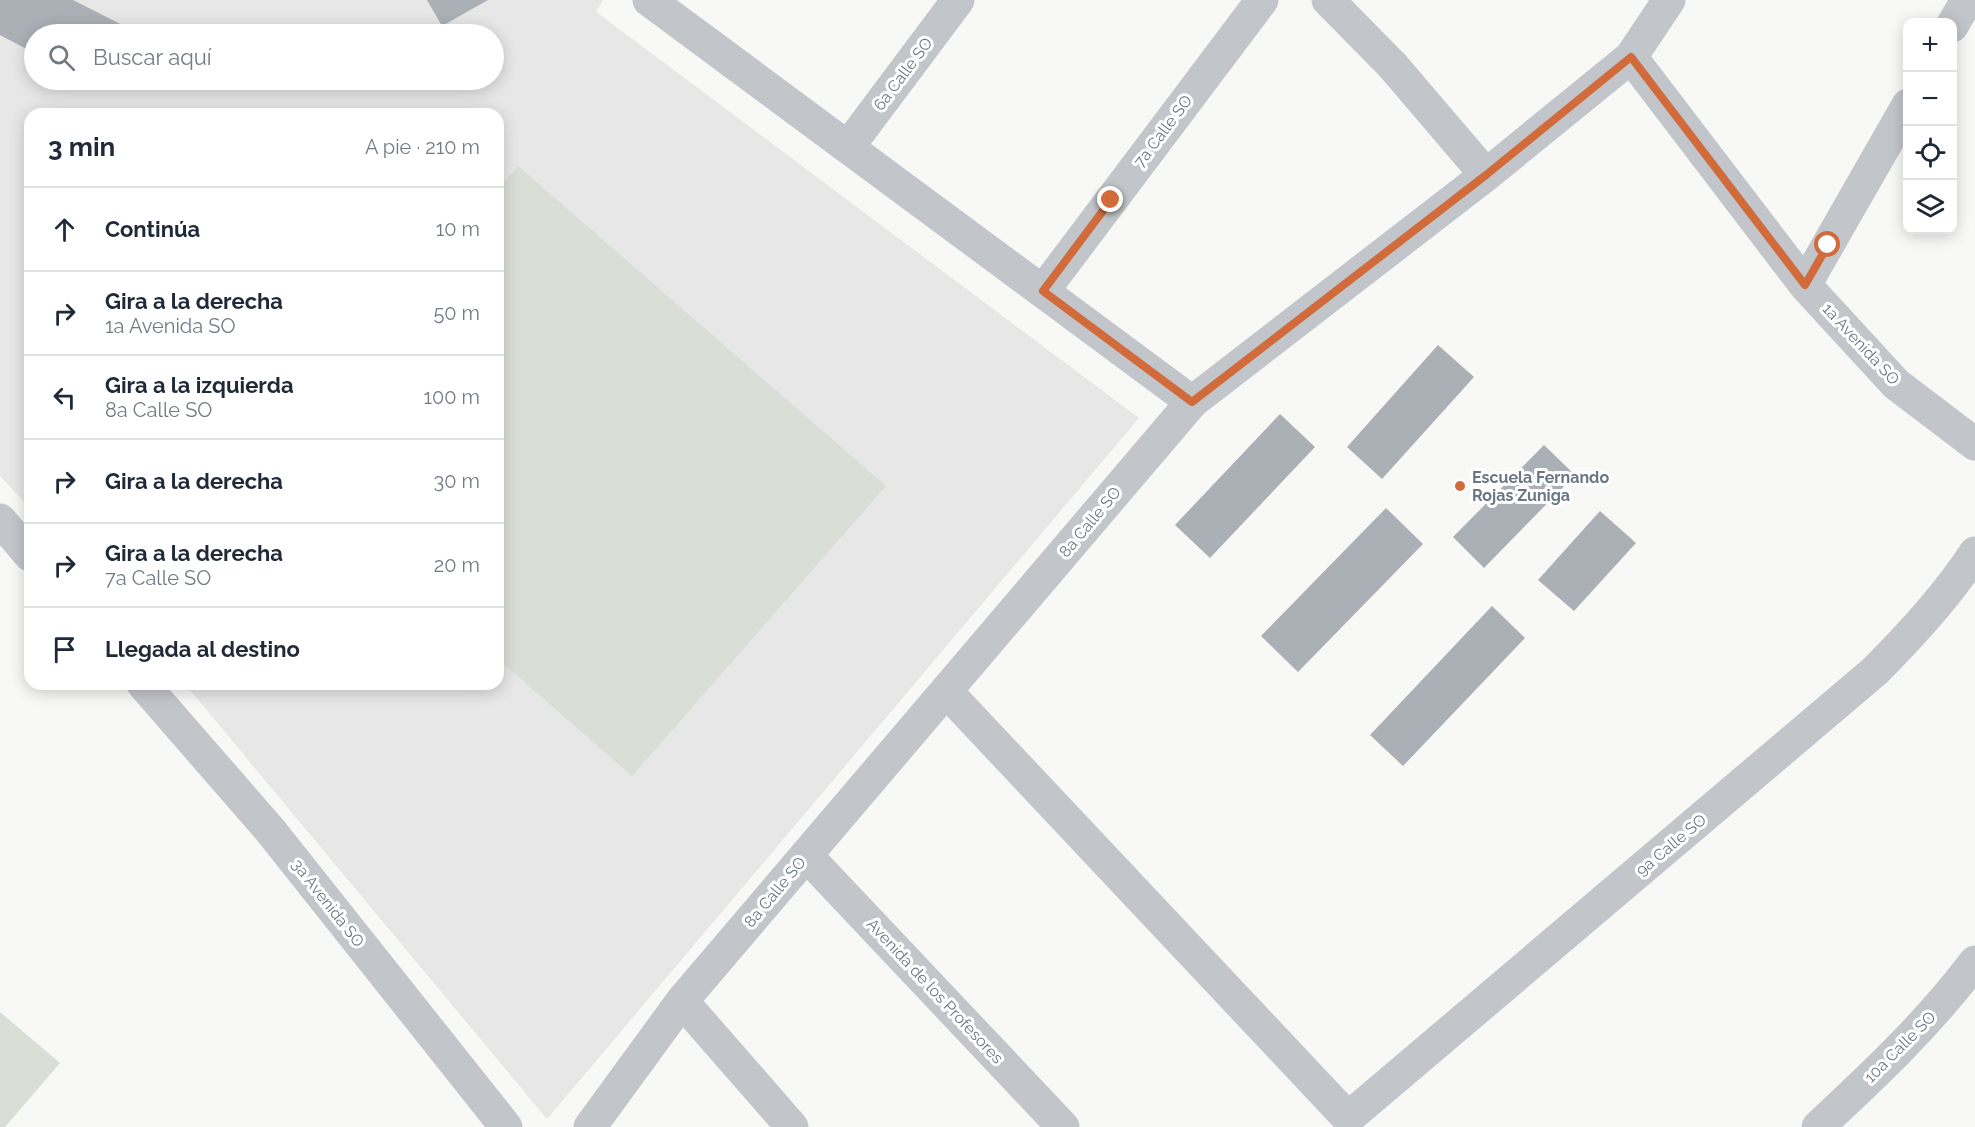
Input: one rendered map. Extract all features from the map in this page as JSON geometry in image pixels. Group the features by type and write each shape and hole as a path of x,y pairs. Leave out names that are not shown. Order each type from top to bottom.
{"street":[{"path":"649,0 1192,402"},
{"name":"6a Calle SO","path":"848,147 958,0"},
{"name":"7a Calle SO","path":"1043,291 1262,0"},
{"path":"1328,0 1393,66 1486,175"},
{"name":"8a Calle SO","path":"590,1127 682,1001 1192,402 1486,175 1631,57 1669,0"},
{"path":"1957,19 1967,0"},
{"name":"1a Avenida SO","path":"1631,57 1805,285 1896,384 1975,444"},
{"path":"1805,285 1903,114"},
{"path":"0,520 24,548"},
{"name":"9a Calle SO","path":"946,691 1348,1118 1875,671 1914,631 1959,577 1975,553"},
{"name":"3a Avenida SO","path":"148,690 270,831 506,1127"},
{"name":"Avenida de los Profesores","path":"806,855 1063,1127"},
{"name":"10a Calle SO","path":"1818,1127 1898,1051 1950,995 1975,962"},
{"path":"682,1001 792,1127"}],"shaded area":[{"path":"0,0 603,0 596,12 1139,418 547,1119 190,690 504,690 504,108 24,108 24,502 0,476"},
{"path":"518,166 886,486 632,776 504,664 504,182"},
{"path":"0,1012 60,1063 5,1127 0,1127"}],"building":[{"path":"0,0 73,0 120,24 24,24 24,48 0,35"},
{"path":"427,0 488,0 446,24 441,24"},
{"path":"1438,345 1474,377 1382,479 1347,447"},
{"path":"1280,414 1315,447 1210,558 1175,525"},
{"path":"1544,445 1575,475 1484,568 1453,537"},
{"path":"1386,508 1423,544 1298,672 1261,636"},
{"path":"1600,511 1636,543 1574,611 1538,580"},
{"path":"1492,606 1525,638 1403,766 1370,735"}],"place":[{"name":"Escuela Fernando Rojas Zuniga","path":"1460,486"}],"route":[{"path":"1111,200 1043,291 1192,402 1486,175 1631,57 1805,285 1828,245"}]}
